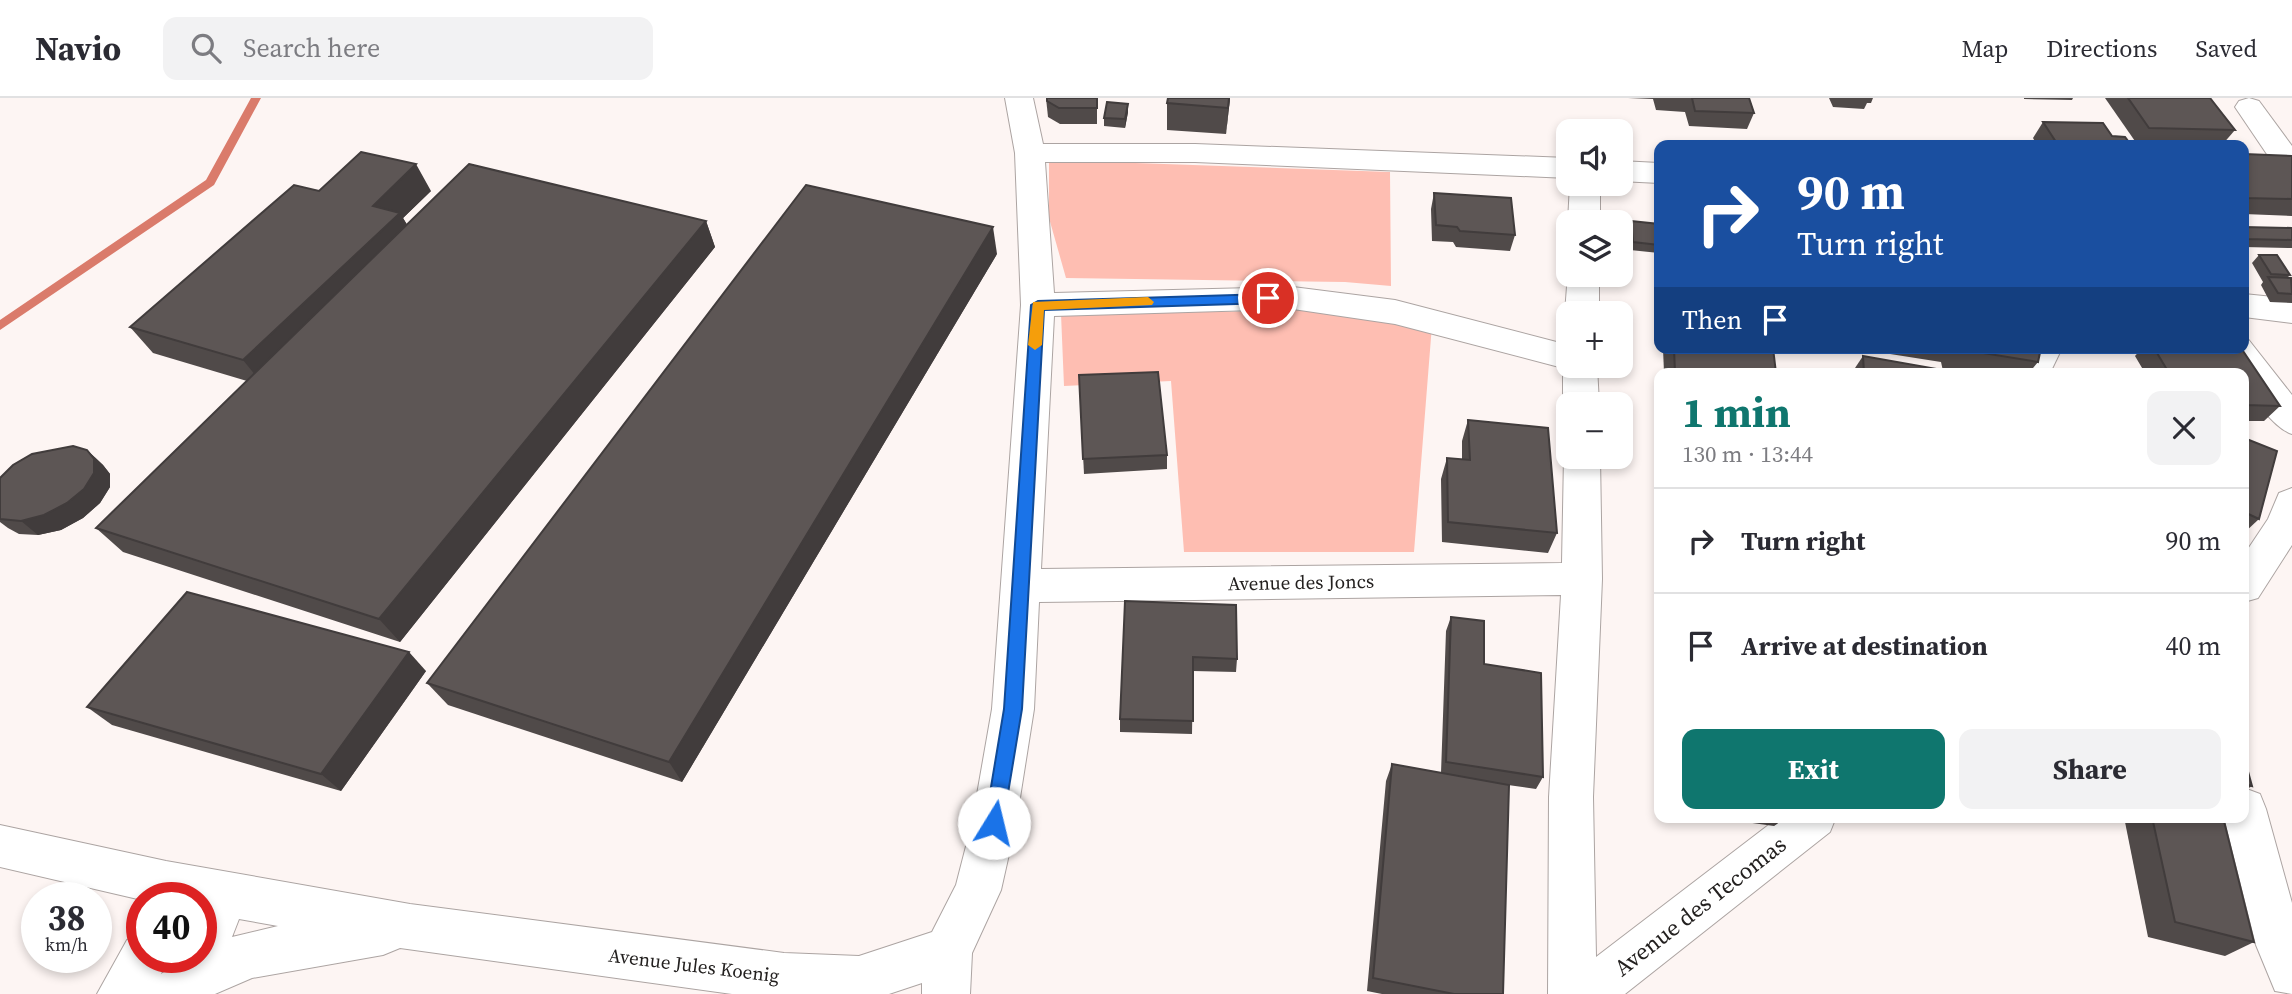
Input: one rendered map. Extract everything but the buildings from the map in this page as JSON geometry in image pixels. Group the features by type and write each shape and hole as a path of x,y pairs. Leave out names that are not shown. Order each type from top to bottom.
{"street":[{"name":"Avenue Jules Koenig","path":"217,894 410,927 784,976 859,980 947,973 978,890 994,823 1013,709 1038,305 1030,153 1019,98"},
{"path":"2249,107 2292,168"},
{"path":"1030,153 1209,153 1556,167"},
{"path":"1633,172 1654,173"},
{"path":"1038,305 1293,298 1395,312 1556,354"},
{"path":"2249,306 2292,310"},
{"path":"2241,354 2292,421"},
{"path":"1572,994 1571,797 1582,579 1582,469"},
{"path":"2249,578 2285,524 2292,503"},
{"name":"Avenue des Joncs","path":"1021,586 1582,579"},
{"name":"Avenue des Tecomas","path":"1586,994 1806,823"},
{"path":"2247,823 2280,945 2292,974"},
{"name":"Avenue Jules Koenig","path":"0,845 135,882"},
{"path":"217,915 222,894"},
{"path":"217,966 252,954 410,927"},
{"path":"121,994 137,973"}],"shaded area":[{"path":"1049,160 1390,172 1391,286 1345,282 1066,278 1049,218"},
{"path":"1309,306 1432,325 1414,552 1184,552 1171,381 1064,386 1061,314 1271,311"}],"waterway":[{"path":"0,326 210,182 256,98"}],"slow traffic":[{"path":"1035,345 1038,305 1148,302"}],"route":[{"path":"994,823 1013,709 1038,305 1268,298"}]}
